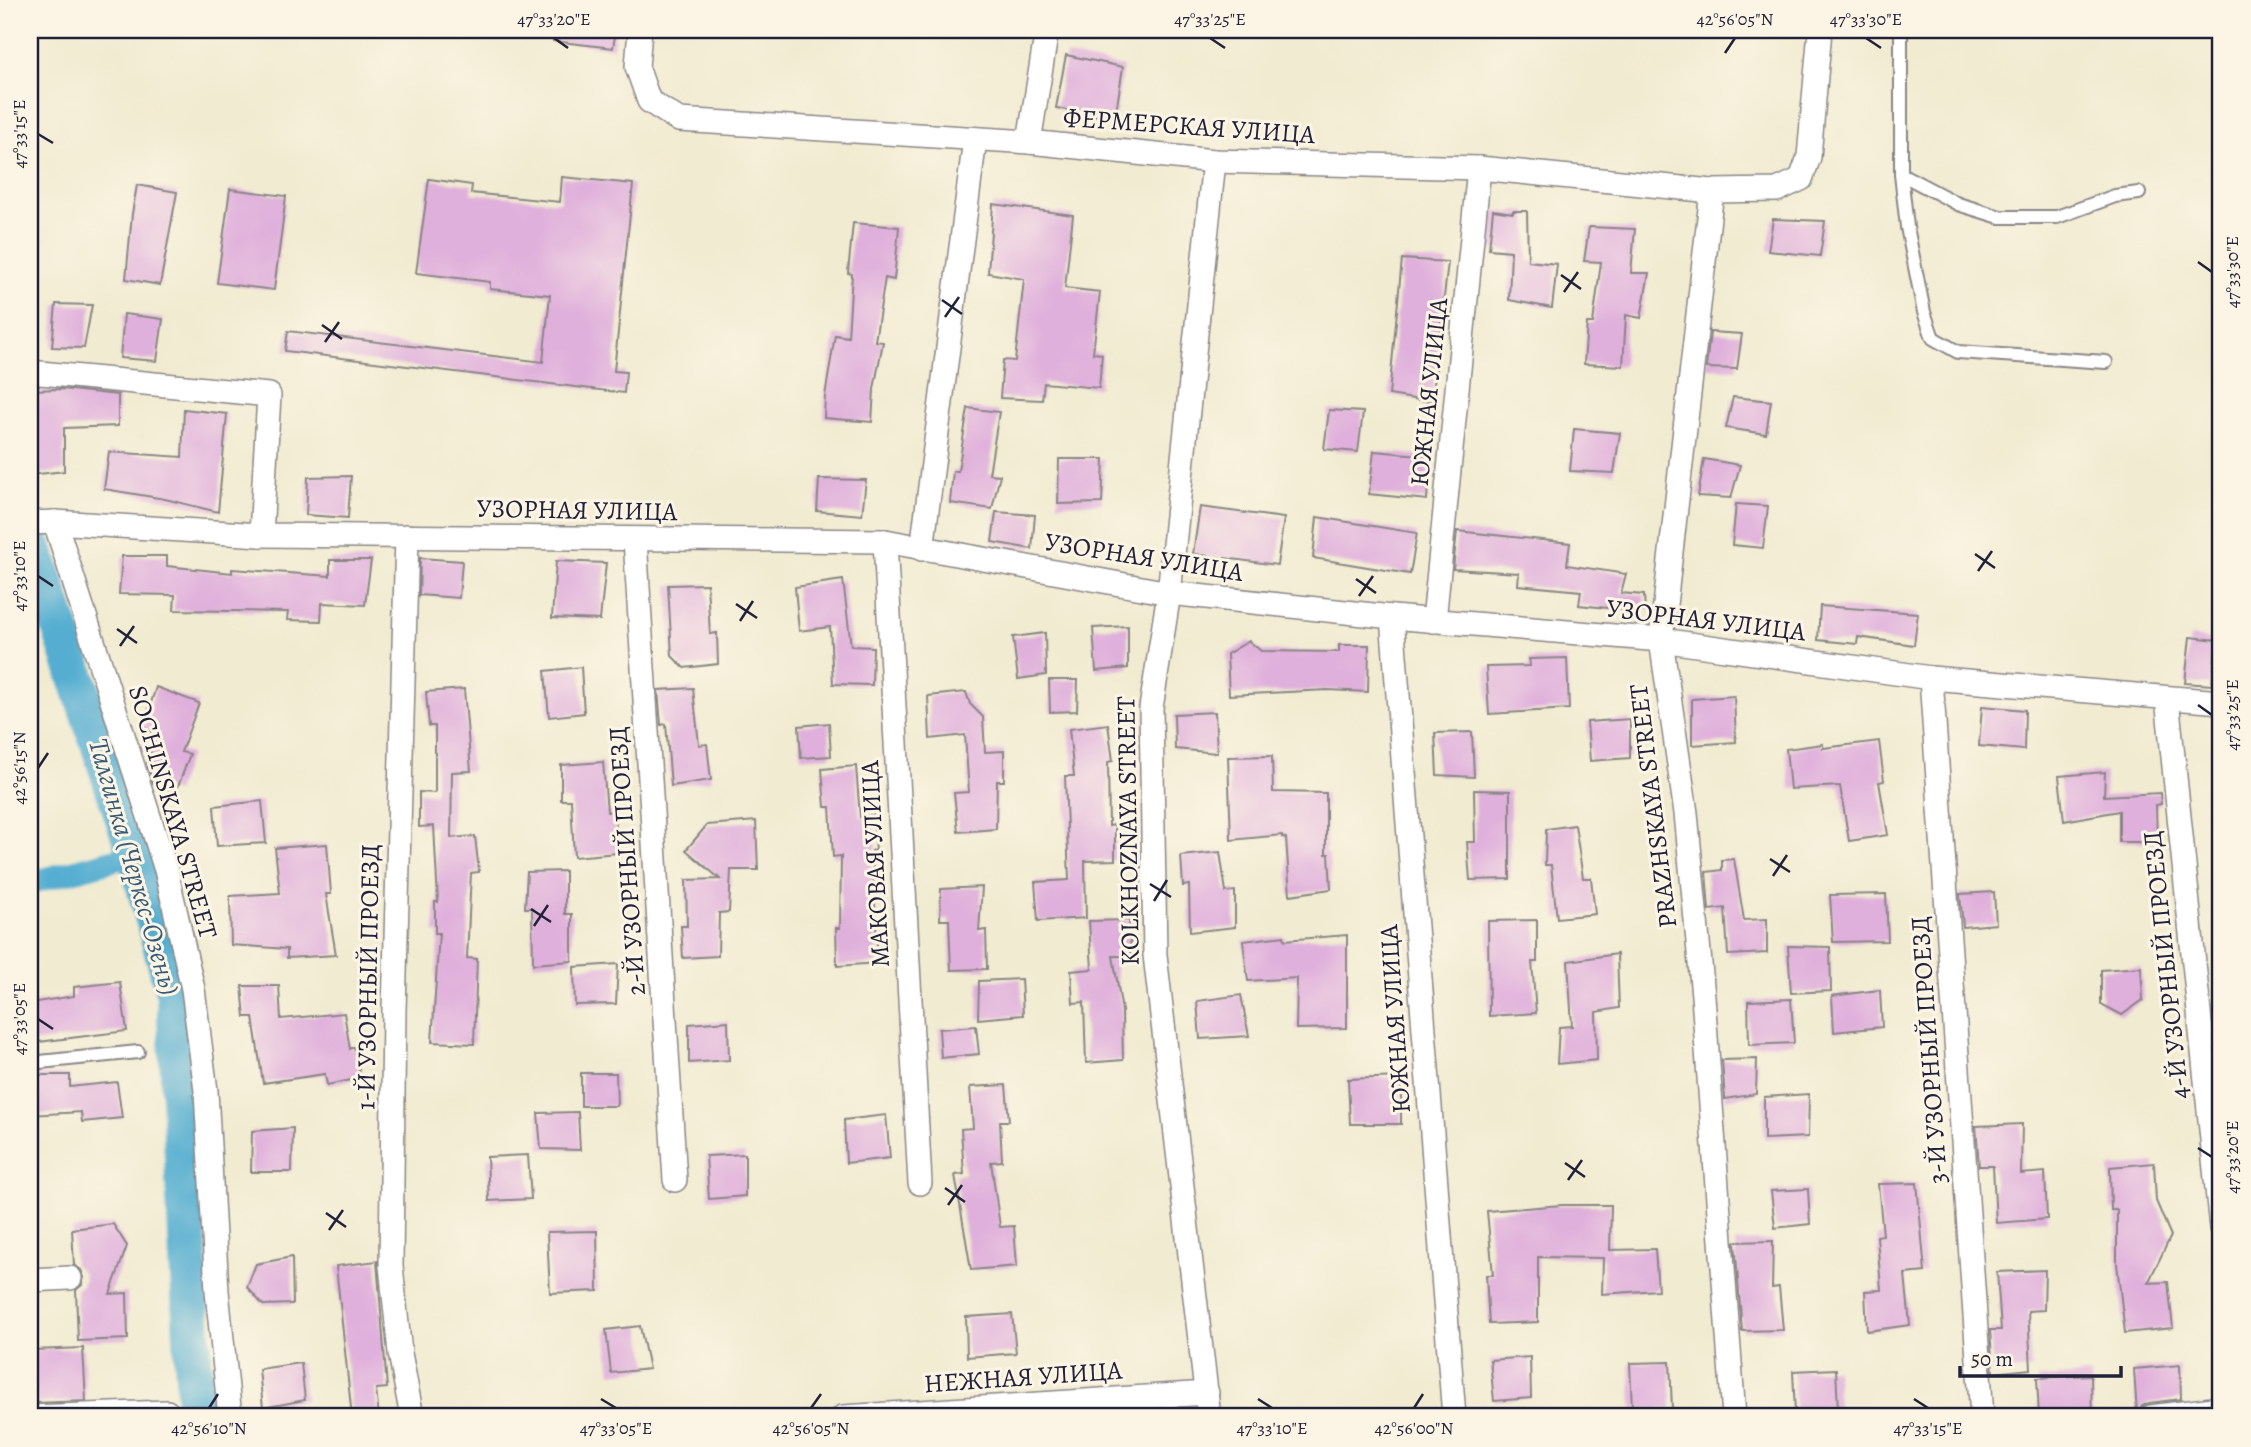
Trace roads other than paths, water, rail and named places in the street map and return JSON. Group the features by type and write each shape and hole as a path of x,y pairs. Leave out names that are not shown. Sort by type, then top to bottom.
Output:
{"street":[{"name":"ФЕРМЕРСКАЯ УЛИЦА","path":"640,30 637,67 649,101 679,120 1029,142 1214,161 1479,168 1712,191 1777,190 1801,179 1809,157 1821,30"},
{"path":"1029,142 1047,30"},
{"path":"922,549 975,139"},
{"name":"KOLKHOZNAYA STREET","path":"1209,1417 1155,955 1151,708 1169,593 1214,161"},
{"name":"ЮЖНАЯ УЛИЦА","path":"1434,621 1479,168"},
{"name":"PRAZHSKAYA STREET","path":"1712,191 1661,640 1686,813 1703,996 1734,1417"},
{"path":"30,372 270,395 261,535"},
{"name":"УЗОРНАЯ УЛИЦА","path":"30,523 55,522 261,535 885,541 1169,593 1392,617 1661,640 1931,678 2221,702"},
{"name":"SOCHINSKAYA STREET","path":"55,522 166,870 193,989 206,1091 217,1291 230,1417"},
{"name":"1-Й УЗОРНЫЙ ПРОЕЗД","path":"407,536 394,1011 391,1266 400,1353 412,1417"},
{"name":"2-Й УЗОРНЫЙ ПРОЕЗД","path":"635,539 675,1180"},
{"name":"МАКОВАЯ УЛИЦА","path":"885,541 920,1183"},
{"name":"ЮЖНАЯ УЛИЦА","path":"1392,617 1454,1417"},
{"name":"3-Й УЗОРНЫЙ ПРОЕЗД","path":"1931,678 1982,1417"},
{"name":"4-Й УЗОРНЫЙ ПРОЕЗД","path":"2167,698 2221,1228"},
{"path":"30,1280 69,1278"},
{"name":"НЕЖНАЯ УЛИЦА","path":"843,1417 1207,1393"},
{"path":"2151,1417 2221,1408"},
{"path":"30,1416 167,1412"}],"lane":[{"path":"1901,30 1901,174 1907,228 1921,300 1933,338 1958,352 2106,362"},
{"path":"1901,174 1958,205 2000,217 2057,217 2115,196 2139,193"},
{"path":"30,1063 138,1052"}],"waterway":[{"name":"Талгинка (Черкес-Озень)","path":"30,537 136,854 175,995 196,1417"},
{"path":"30,883 136,854"}]}
